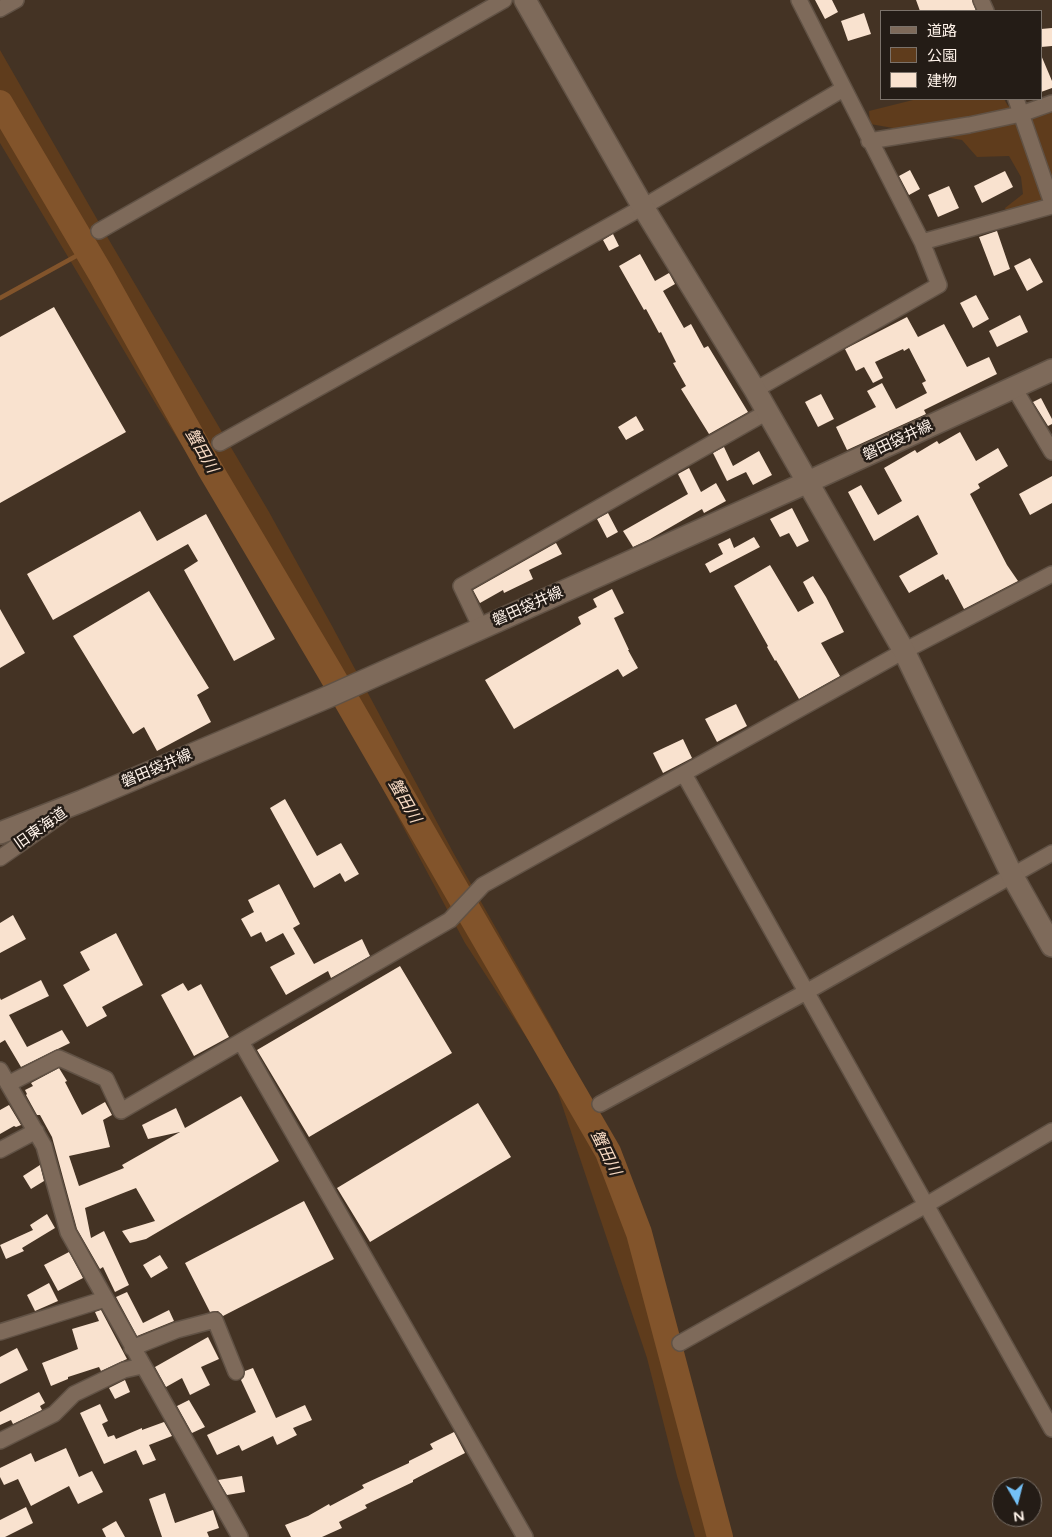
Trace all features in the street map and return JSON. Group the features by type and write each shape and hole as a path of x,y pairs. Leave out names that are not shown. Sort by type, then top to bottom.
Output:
{"main road":[{"path":"525,0 643,206 755,390 904,652 1012,875 1052,946"},
{"name":"磐田袋井線","path":"0,833 82,801 330,696 808,482 1052,370"}],"street":[{"path":"0,9 16,0"},
{"path":"98,231 504,0"},
{"path":"755,390 939,285 922,242 799,0"},
{"path":"220,443 643,206 843,89"},
{"path":"922,242 1052,205 1016,100"},
{"path":"870,141 1021,114 1052,103"},
{"path":"1014,388 1052,452"},
{"path":"481,628 461,586 767,412"},
{"path":"8,1084 59,1058 106,1079 121,1111 450,920 483,885 904,652 1052,574"},
{"path":"684,774 926,1205 1050,1421"},
{"name":"旧東海道","path":"0,858 82,801"},
{"path":"600,1104 806,992 1052,853"},
{"path":"240,1042 525,1537"},
{"path":"0,1070 44,1146 68,1232 240,1537"},
{"path":"0,1150 36,1131"},
{"path":"680,1342 926,1205 1052,1131"},
{"path":"0,1332 105,1299"},
{"path":"132,1348 177,1330 215,1320 236,1372"},
{"path":"0,1441 54,1414 74,1394 124,1370 142,1366"}],"green space":[{"path":"0,50 269,512 454,854 554,1031 628,1173 707,1444 730,1537 695,1537 677,1476 647,1358 553,1078 465,943 298,630 157,406 0,143"},
{"path":"913,100 1005,100 1008,106 1052,107 1052,194 1029,213 1009,218 1005,208 1023,194 1021,177 1009,156 977,157 962,140 870,124 869,111"}],"building":[{"path":"815,0 832,0 838,12 825,19"},
{"path":"916,0 972,0 976,10 920,10"},
{"path":"864,13 871,34 848,41 841,21"},
{"path":"1052,28 1052,46 1042,47 1042,29"},
{"path":"1042,57 1052,81 1052,88 1042,92"},
{"path":"910,170 920,189 909,195 899,176"},
{"path":"1005,171 1013,187 982,203 974,186"},
{"path":"949,186 959,208 938,217 928,195"},
{"path":"997,231 1010,269 994,276 979,237"},
{"path":"613,234 619,246 609,251 603,240"},
{"path":"640,254 655,281 669,273 675,284 663,291 684,328 691,324 704,348 708,346 748,412 709,434 681,389 686,386 673,363 676,362 661,332 659,333 646,309 644,310 619,266"},
{"path":"1030,258 1043,282 1027,291 1014,266"},
{"path":"976,295 989,319 973,328 960,303"},
{"path":"54,307 126,432 0,503 0,337"},
{"path":"1020,315 1028,332 997,347 989,331"},
{"path":"907,317 918,337 944,324 967,367 989,357 997,374 924,410 926,414 847,450 836,427 876,407 867,391 882,383 896,409 927,393 922,383 926,381 909,348 875,362 883,378 873,383 864,367 856,371 845,349"},
{"path":"821,394 834,419 818,427 805,402"},
{"path":"1041,398 1052,419 1052,424 1048,426 1033,402"},
{"path":"636,416 644,430 626,440 618,427"},
{"path":"960,432 976,461 998,448 1008,466 978,484 980,488 970,494 1007,565 1018,581 964,609 948,579 946,580 943,574 909,593 899,576 938,554 918,515 874,541 848,492 861,485 878,515 902,501 884,468 915,450 917,453 937,441 939,444"},
{"path":"724,447 733,466 759,451 772,475 753,485 746,472 727,481 713,453"},
{"path":"689,468 701,492 716,483 726,501 704,513 702,509 633,547 623,531 688,494 678,474"},
{"path":"1052,476 1052,503 1030,515 1019,494"},
{"path":"792,508 809,541 797,547 789,533 780,537 770,519"},
{"path":"140,511 157,541 206,514 275,639 234,661 184,570 198,561 188,544 53,620 27,574"},
{"path":"608,513 618,532 607,538 597,519"},
{"path":"754,537 760,547 710,573 705,564 723,554 718,544 730,538 734,548"},
{"path":"556,543 562,554 529,570 533,579 504,593 503,590 480,603 473,590"},
{"path":"770,565 798,612 814,603 803,582 813,576 844,632 821,643 840,676 799,699 775,661 734,586"},
{"path":"612,589 624,613 614,618 638,668 623,677 618,669 514,729 485,680 581,624 578,617 597,607 593,599"},
{"path":"149,591 209,688 197,695 211,722 157,751 144,727 133,734 73,636"},
{"path":"0,609 25,653 0,668"},
{"path":"736,704 747,726 717,742 705,719"},
{"path":"683,739 692,758 663,773 653,753"},
{"path":"285,799 317,856 341,843 359,874 345,882 340,873 314,888 270,808"},
{"path":"279,884 300,924 293,928 314,964 362,939 370,956 331,978 328,971 286,995 270,967 295,954 283,933 266,942 261,932 251,937 241,919 254,912 248,900"},
{"path":"13,915 26,939 0,953 0,923"},
{"path":"116,933 143,985 102,1007 107,1016 87,1027 63,985 90,970 80,952"},
{"path":"400,966 452,1053 309,1137 257,1050"},
{"path":"41,980 49,996 9,1015 27,1047 62,1030 70,1043 21,1067 5,1040 0,1043 0,998 1,1000"},
{"path":"183,983 188,991 201,984 229,1037 194,1056 161,995"},
{"path":"59,1068 82,1115 105,1102 112,1115 103,1120 110,1147 69,1156 79,1186 124,1168 122,1165 180,1132 148,1139 142,1125 176,1108 185,1128 241,1096 279,1161 146,1239 130,1243 122,1231 155,1221 136,1188 85,1208 91,1238 104,1231 129,1285 115,1292 103,1267 100,1269 77,1229 52,1137 26,1095 25,1090 33,1086 31,1083"},
{"path":"478,1103 511,1157 370,1242 337,1188"},
{"path":"9,1105 21,1125 14,1126 0,1134 0,1110"},
{"path":"40,1165 44,1181 31,1189 23,1176"},
{"path":"304,1201 334,1259 223,1316 218,1311 210,1312 185,1263"},
{"path":"47,1214 55,1228 22,1248 24,1251 6,1259 0,1245 33,1230 30,1225"},
{"path":"69,1252 83,1278 58,1291 44,1265"},
{"path":"160,1255 168,1268 151,1278 143,1265"},
{"path":"49,1283 58,1301 35,1311 27,1295"},
{"path":"127,1292 143,1323 169,1310 174,1321 137,1336 116,1297"},
{"path":"101,1310 127,1359 101,1371 99,1367 68,1377 68,1379 51,1386 42,1363 78,1349 72,1329 99,1321 95,1312"},
{"path":"208,1337 219,1359 201,1367 210,1385 190,1395 182,1378 166,1387 155,1367"},
{"path":"17,1348 28,1370 0,1384 0,1357"},
{"path":"253,1368 276,1418 305,1405 312,1420 293,1428 297,1435 277,1445 273,1436 242,1451 239,1445 217,1455 207,1435 256,1412 241,1380 244,1377 245,1371"},
{"path":"125,1380 130,1392 115,1399 109,1388"},
{"path":"39,1392 45,1403 40,1406 42,1410 13,1424 11,1420 0,1425 0,1412"},
{"path":"189,1400 205,1427 192,1433 177,1406"},
{"path":"100,1404 108,1421 102,1424 108,1437 114,1435 116,1439 142,1428 142,1430 164,1422 172,1436 149,1445 156,1460 143,1465 136,1450 104,1464 80,1413"},
{"path":"454,1432 465,1453 413,1480 413,1482 365,1505 367,1508 339,1522 342,1528 322,1537 291,1537 285,1525 308,1516 329,1504 330,1506 364,1488 362,1485 409,1463 409,1461 433,1449 430,1444"},
{"path":"66,1448 79,1477 92,1471 103,1492 78,1504 69,1486 31,1506 18,1479 4,1485 0,1477 0,1468 31,1453 35,1462"},
{"path":"242,1476 245,1492 227,1495 218,1480"},
{"path":"165,1493 175,1523 213,1510 219,1528 207,1532 209,1537 162,1537 149,1499"},
{"path":"26,1507 33,1523 5,1537 0,1537 0,1520"},
{"path":"116,1521 125,1537 106,1537 102,1529"}],"waterway":[{"name":"蟹田川","path":"0,103 101,274 210,469 608,1152 639,1233 720,1537"},
{"path":"0,298 87,250"}]}
